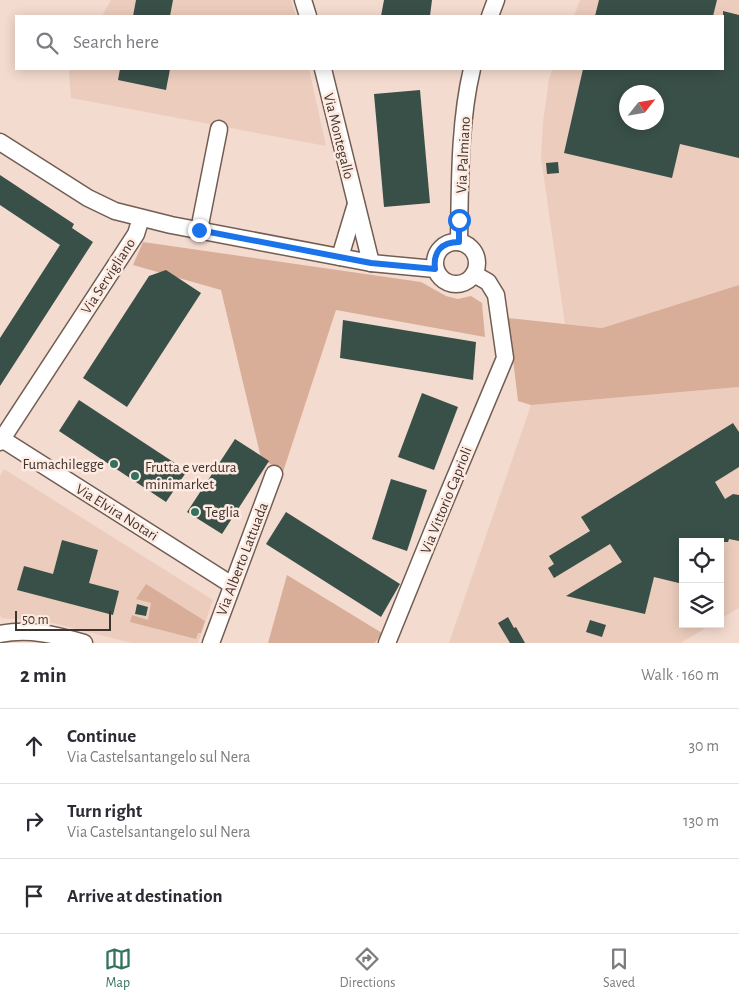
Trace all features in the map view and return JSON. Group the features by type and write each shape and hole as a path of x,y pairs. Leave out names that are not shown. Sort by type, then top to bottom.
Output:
{"street":[{"path":"303,0 308,15"},
{"path":"490,15 496,0"},
{"name":"Via Montegallo","path":"322,70 371,263"},
{"name":"Via Palmiano","path":"459,242 463,129 472,70"},
{"path":"199,230 220,130"},
{"name":"Via Servigliano","path":"0,142 88,198 115,212 141,218 136,234 1,441"},
{"path":"340,257 356,203"},
{"path":"141,218 371,263 435,269"},
{"path":"459,242 471,248 477,260 477,268 470,280 457,285 443,281 438,276 434,262 436,255 445,245 459,242"},
{"name":"Via Vittorio Caprioli","path":"387,643 505,358 496,295 488,282 474,274"},
{"name":"Via Elvira Notari","path":"1,441 232,586"},
{"name":"Via Alberto Lattuada","path":"211,643 274,474"},
{"path":"0,634 31,632 56,635 81,643"}],"shaded area":[{"path":"111,0 291,0 296,15 103,15"},
{"path":"580,0 739,0 739,285 602,328 565,324 541,158 543,122 549,79 553,70 724,70 724,15 574,15"},
{"path":"70,70 309,70 326,146 71,98"},
{"path":"143,242 421,282 446,296 458,299 471,296 482,303 485,337 336,310 283,472 261,458 221,290 133,265"},
{"path":"739,285 739,387 531,405 518,401 508,318 602,328"},
{"path":"739,387 739,608 724,617 724,538 679,538 679,628 705,628 681,643 449,643 531,405"},
{"path":"4,469 213,600 198,643 132,643 48,622 2,618 0,616 0,476"},
{"path":"287,575 382,633 375,643 268,643"},
{"path":"146,584 205,621 201,633 198,633 196,639 130,622 132,615 148,620 151,603 136,599"}],"building":[{"path":"136,0 173,0 170,15 133,15"},
{"path":"384,0 432,0 430,15 381,15"},
{"path":"599,0 717,0 713,15 595,15"},
{"path":"723,11 739,15 739,158 680,144 672,178 564,153 583,70 724,70"},
{"path":"120,70 170,70 166,90 118,80"},
{"path":"420,90 430,203 384,207 374,94"},
{"path":"558,162 559,173 547,174 546,163"},
{"path":"0,175 74,224 72,228 93,242 0,386 0,338 60,245 0,205"},
{"path":"166,270 201,293 127,407 83,378 149,276"},
{"path":"343,320 476,342 473,380 340,358"},
{"path":"422,393 458,407 434,470 398,457"},
{"path":"79,400 187,471 166,502 59,431"},
{"path":"733,423 739,432 739,467 715,482 725,499 733,494 739,495 739,541 729,539 728,542 724,542 724,538 679,538 679,583 654,577 645,614 566,596 622,562 610,544 554,578 548,568 554,564 549,556 590,531 581,517"},
{"path":"235,439 269,461 222,534 187,512"},
{"path":"391,479 427,490 407,551 372,539"},
{"path":"286,512 400,584 381,617 266,544"},
{"path":"62,540 98,550 89,583 119,591 113,615 17,590 24,566 53,574"},
{"path":"137,604 148,607 146,616 135,614"},
{"path":"508,617 525,643 510,643 498,623"},
{"path":"590,620 606,625 602,637 586,632"}],"place":[{"name":"Fumachilegge","path":"114,464"},
{"name":"Frutta e verdura minimarket","path":"135,476"},
{"name":"Teglia","path":"195,512"}],"route":[{"path":"199,230 371,263 435,269 434,262 440,249 452,242 459,242 459,220"}]}
